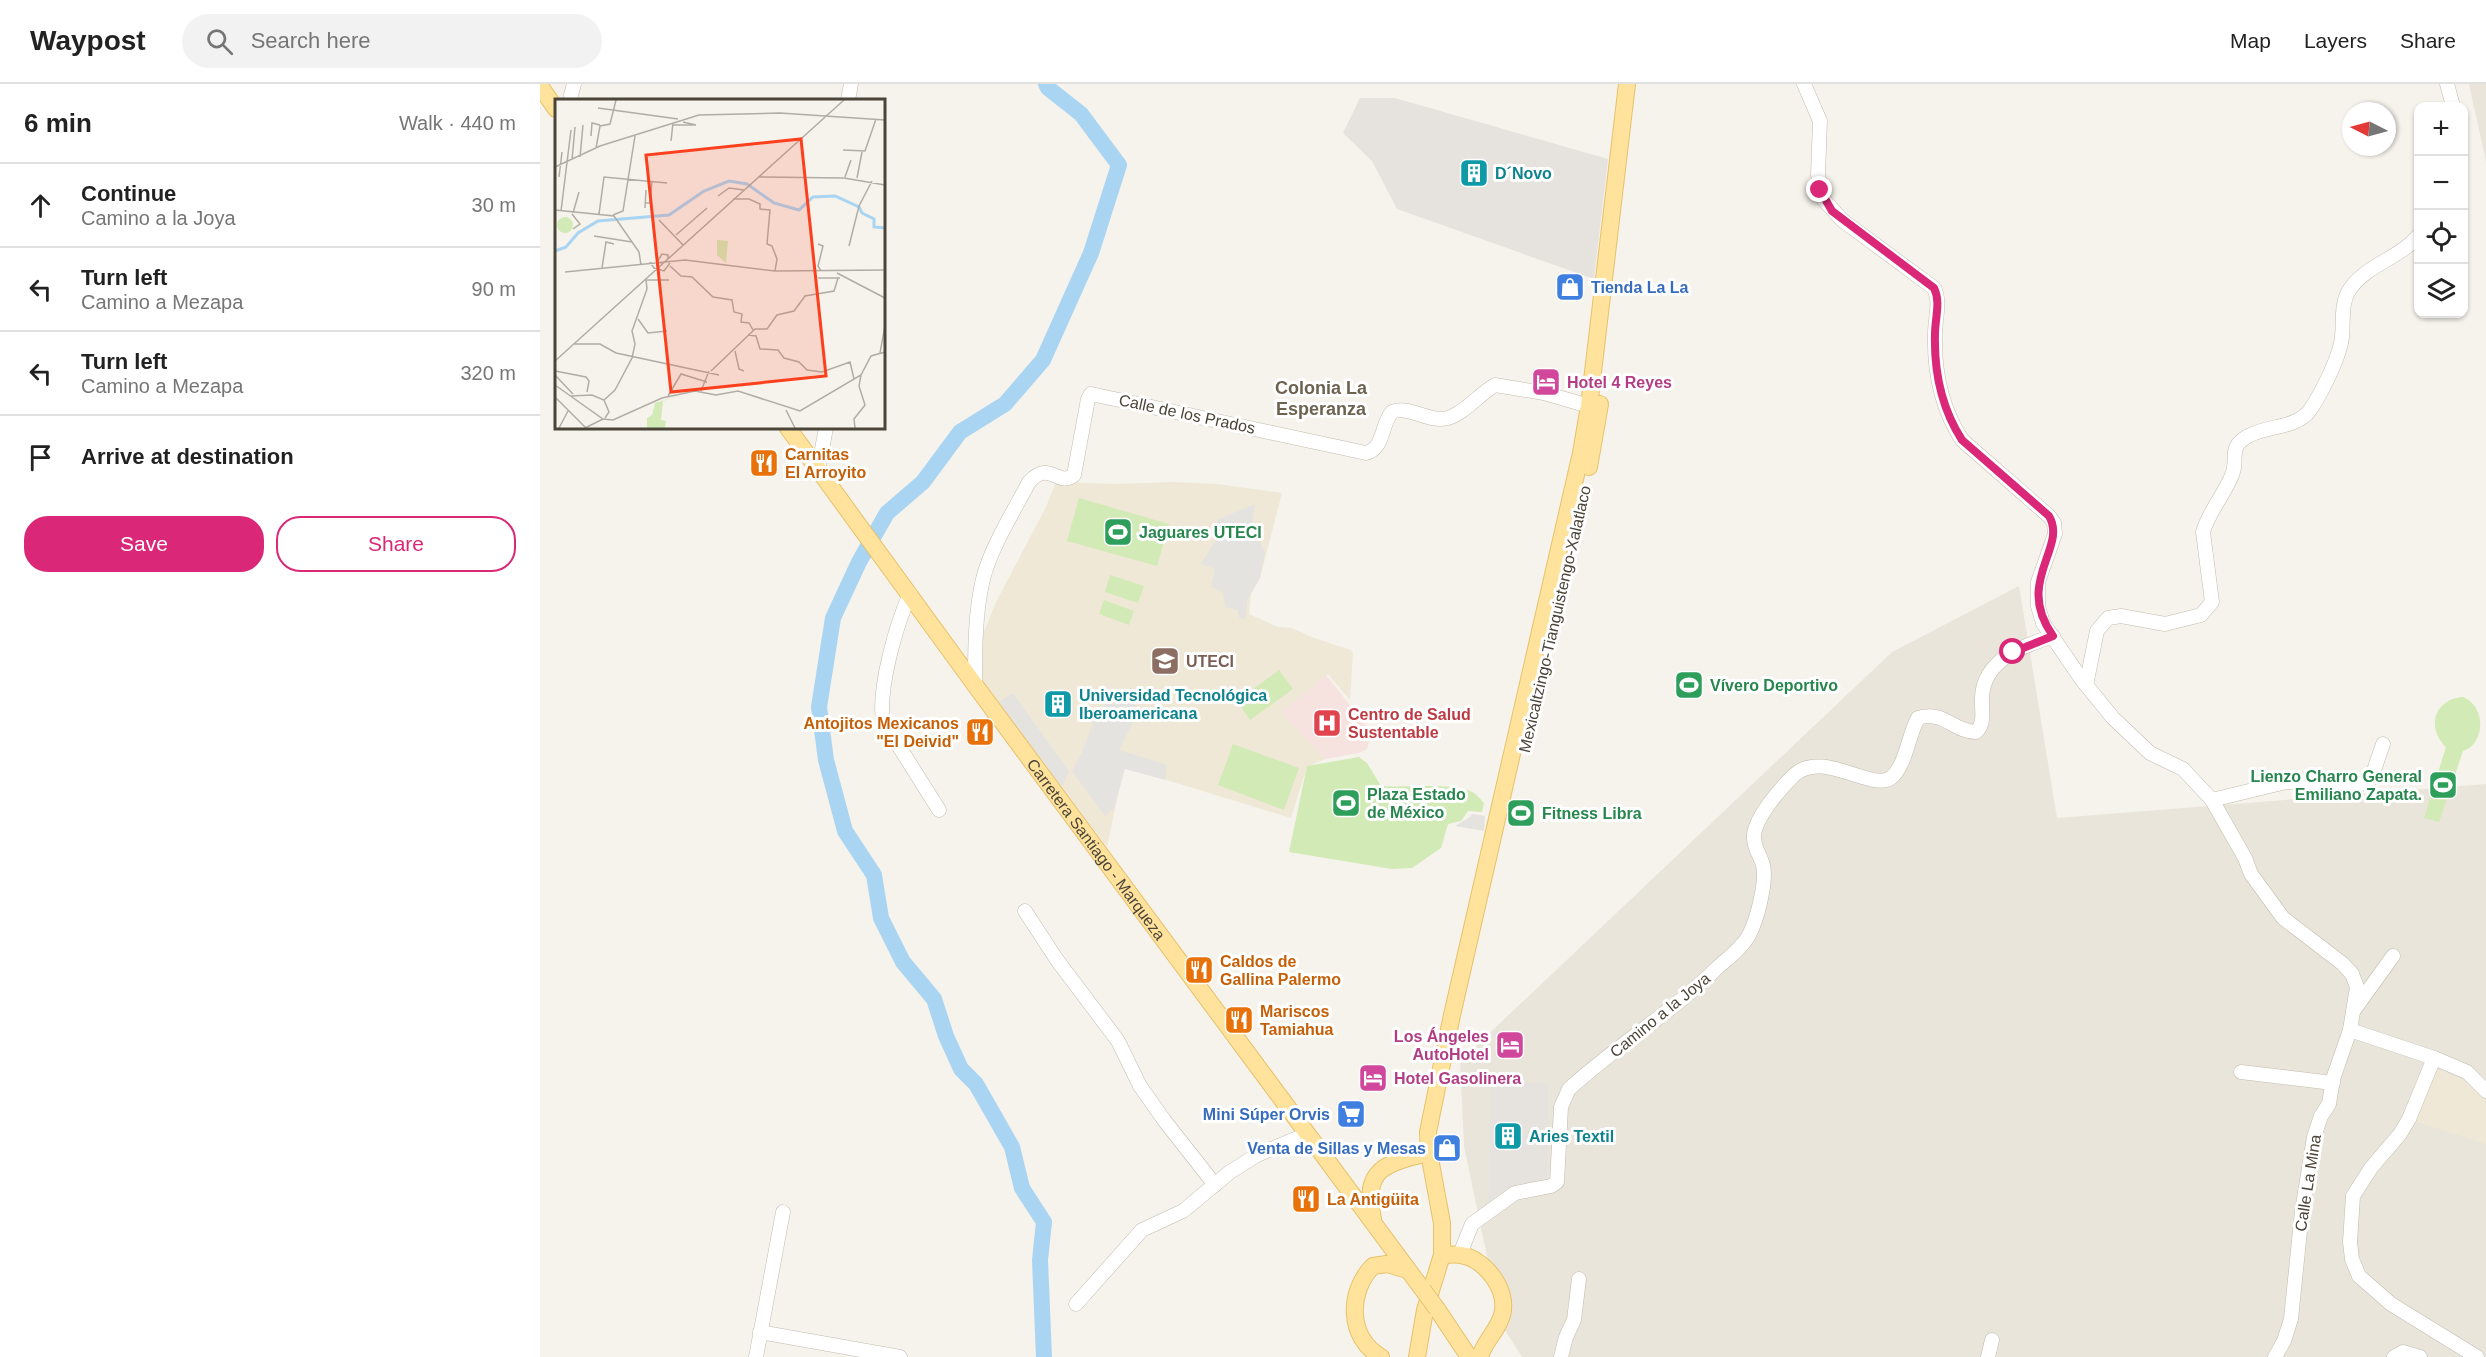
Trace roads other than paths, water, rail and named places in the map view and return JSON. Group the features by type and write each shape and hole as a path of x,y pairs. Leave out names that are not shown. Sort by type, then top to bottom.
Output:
{"main road":[{"name":"Mexicaltzingo-Tianguistengo-Xalatlaco","path":"1417,1357 1425,1310 1442,1255 1441,1215 1428,1132 1452,1015 1581,453 1589,406 1627,84"},
{"name":"Mexicaltzingo-Tianguistengo-Xalatlaco","path":"1429,1149 1436,1132 1462,1023 1597,431 1638,84"},
{"path":"540,86 555,107"},
{"name":"Carretera Santiago - Marqueza","path":"789,429 1470,1357"},
{"path":"1375,1226 1370,1190 1377,1173 1392,1162 1429,1149"},
{"path":"1442,1255 1460,1254 1477,1262 1487,1270 1498,1286 1503,1307 1502,1315 1480,1357"},
{"path":"1381,1357 1369,1350 1360,1336 1355,1314 1360,1281 1373,1266 1387,1264 1407,1270"},
{"path":"1456,1336 1487,1340"}],"street":[{"path":"572,99 574,84"},
{"path":"848,99 851,84"},
{"path":"1804,84 1820,121 1818,175 1824,201 1842,220 1934,288 1938,295 1935,335 1938,377 1942,396 1956,430 1962,440 2049,516 2054,524 2055,534 2038,582 2038,598 2043,623 2086,685 2113,718 2150,753 2183,769 2212,800 2286,782 2355,788 2371,779 2383,744"},
{"path":"2446,84 2452,102"},
{"path":"2086,685 2097,631 2108,618 2121,616 2165,624 2201,615 2212,602 2204,532 2206,522 2233,474 2236,463 2233,453 2235,448 2247,436 2303,418 2311,409 2338,352 2344,305 2350,289 2370,271 2409,248 2414,242"},
{"name":"Calle de los Prados","path":"975,685 980,601 983,579 989,561 1029,482 1039,472 1065,479 1074,475 1088,399 1091,394 1366,453 1373,452 1378,445 1392,411 1406,410 1435,418 1448,418 1495,385 1544,393 1589,406"},
{"path":"818,470 826,429"},
{"path":"910,594 899,622 885,682 881,711 883,721 939,810"},
{"name":"Camino a la Joya","path":"1460,1254 1472,1224 1515,1193 1551,1186 1557,1182 1561,1107 1569,1089 1685,999 1748,937 1758,908 1765,875 1754,835 1757,824 1790,779 1801,769 1810,766 1839,769 1879,781 1890,779 1905,753 1918,718 1939,717 1967,731 1976,732 1982,724 1983,687 1993,668 2023,646 2053,636"},
{"name":"Calle La Mina","path":"2212,800 2245,858 2251,874 2283,918 2343,964 2352,974 2356,987 2350,1030 2333,1083 2329,1104 2321,1116 2314,1137 2302,1211 2291,1319 2284,1341 2275,1357"},
{"path":"1025,911 1057,960 1118,1041 1146,1095 1215,1185"},
{"path":"2352,1011 2393,956"},
{"path":"2350,1030 2468,1072 2486,1091"},
{"path":"2434,1058 2409,1119 2400,1134 2371,1168 2353,1196 2350,1242 2352,1259 2360,1276 2391,1304 2477,1357"},
{"path":"2241,1072 2333,1083"},
{"path":"1076,1304 1142,1230 1183,1211 1230,1172 1257,1155 1307,1134"},
{"path":"756,1357 783,1212"},
{"path":"1561,1357 1566,1337 1574,1320 1580,1279"},
{"path":"760,1332 900,1357"},
{"path":"1988,1357 1992,1340"},
{"path":"2394,1357 2403,1352 2420,1357"}],"waterway":[{"path":"1044,1357 1040,1260 1044,1222 1022,1188 1012,1147 976,1084 961,1069 946,1036 934,999 903,962 881,918 874,875 845,831 826,760 819,707 833,618 859,562 887,513 923,482 960,432 1005,404 1043,360 1091,253 1119,165 1081,114 1046,84"}],"place":[{"name":"D´Novo","path":"1474,173"},
{"name":"Tienda La La","path":"1570,287"},
{"name":"Hotel 4 Reyes","path":"1546,382"},
{"name":"Carnitas El Arroyito","path":"764,463"},
{"name":"Jaguares UTECI","path":"1118,532"},
{"name":"UTECI","path":"1165,661"},
{"name":"Vívero Deportivo","path":"1689,685"},
{"name":"Universidad Tecnológica Iberoamericana","path":"1058,704"},
{"name":"Centro de Salud Sustentable","path":"1327,723"},
{"name":"Antojitos Mexicanos \"El Deivid\"","path":"980,732"},
{"name":"Lienzo Charro General Emiliano Zapata.","path":"2443,785"},
{"name":"Plaza Estado de México","path":"1346,803"},
{"name":"Fitness Libra","path":"1521,813"},
{"name":"Caldos de Gallina Palermo","path":"1199,970"},
{"name":"Mariscos Tamiahua","path":"1239,1020"},
{"name":"Los Ángeles AutoHotel","path":"1510,1045"},
{"name":"Hotel Gasolinera","path":"1373,1078"},
{"name":"Mini Súper Orvis","path":"1351,1114"},
{"name":"Aries Textil","path":"1508,1136"},
{"name":"Venta de Sillas y Mesas","path":"1447,1148"},
{"name":"La Antigüita","path":"1306,1199"}],"district":[{"name":"Colonia La Esperanza","path":"1321,398"}]}
